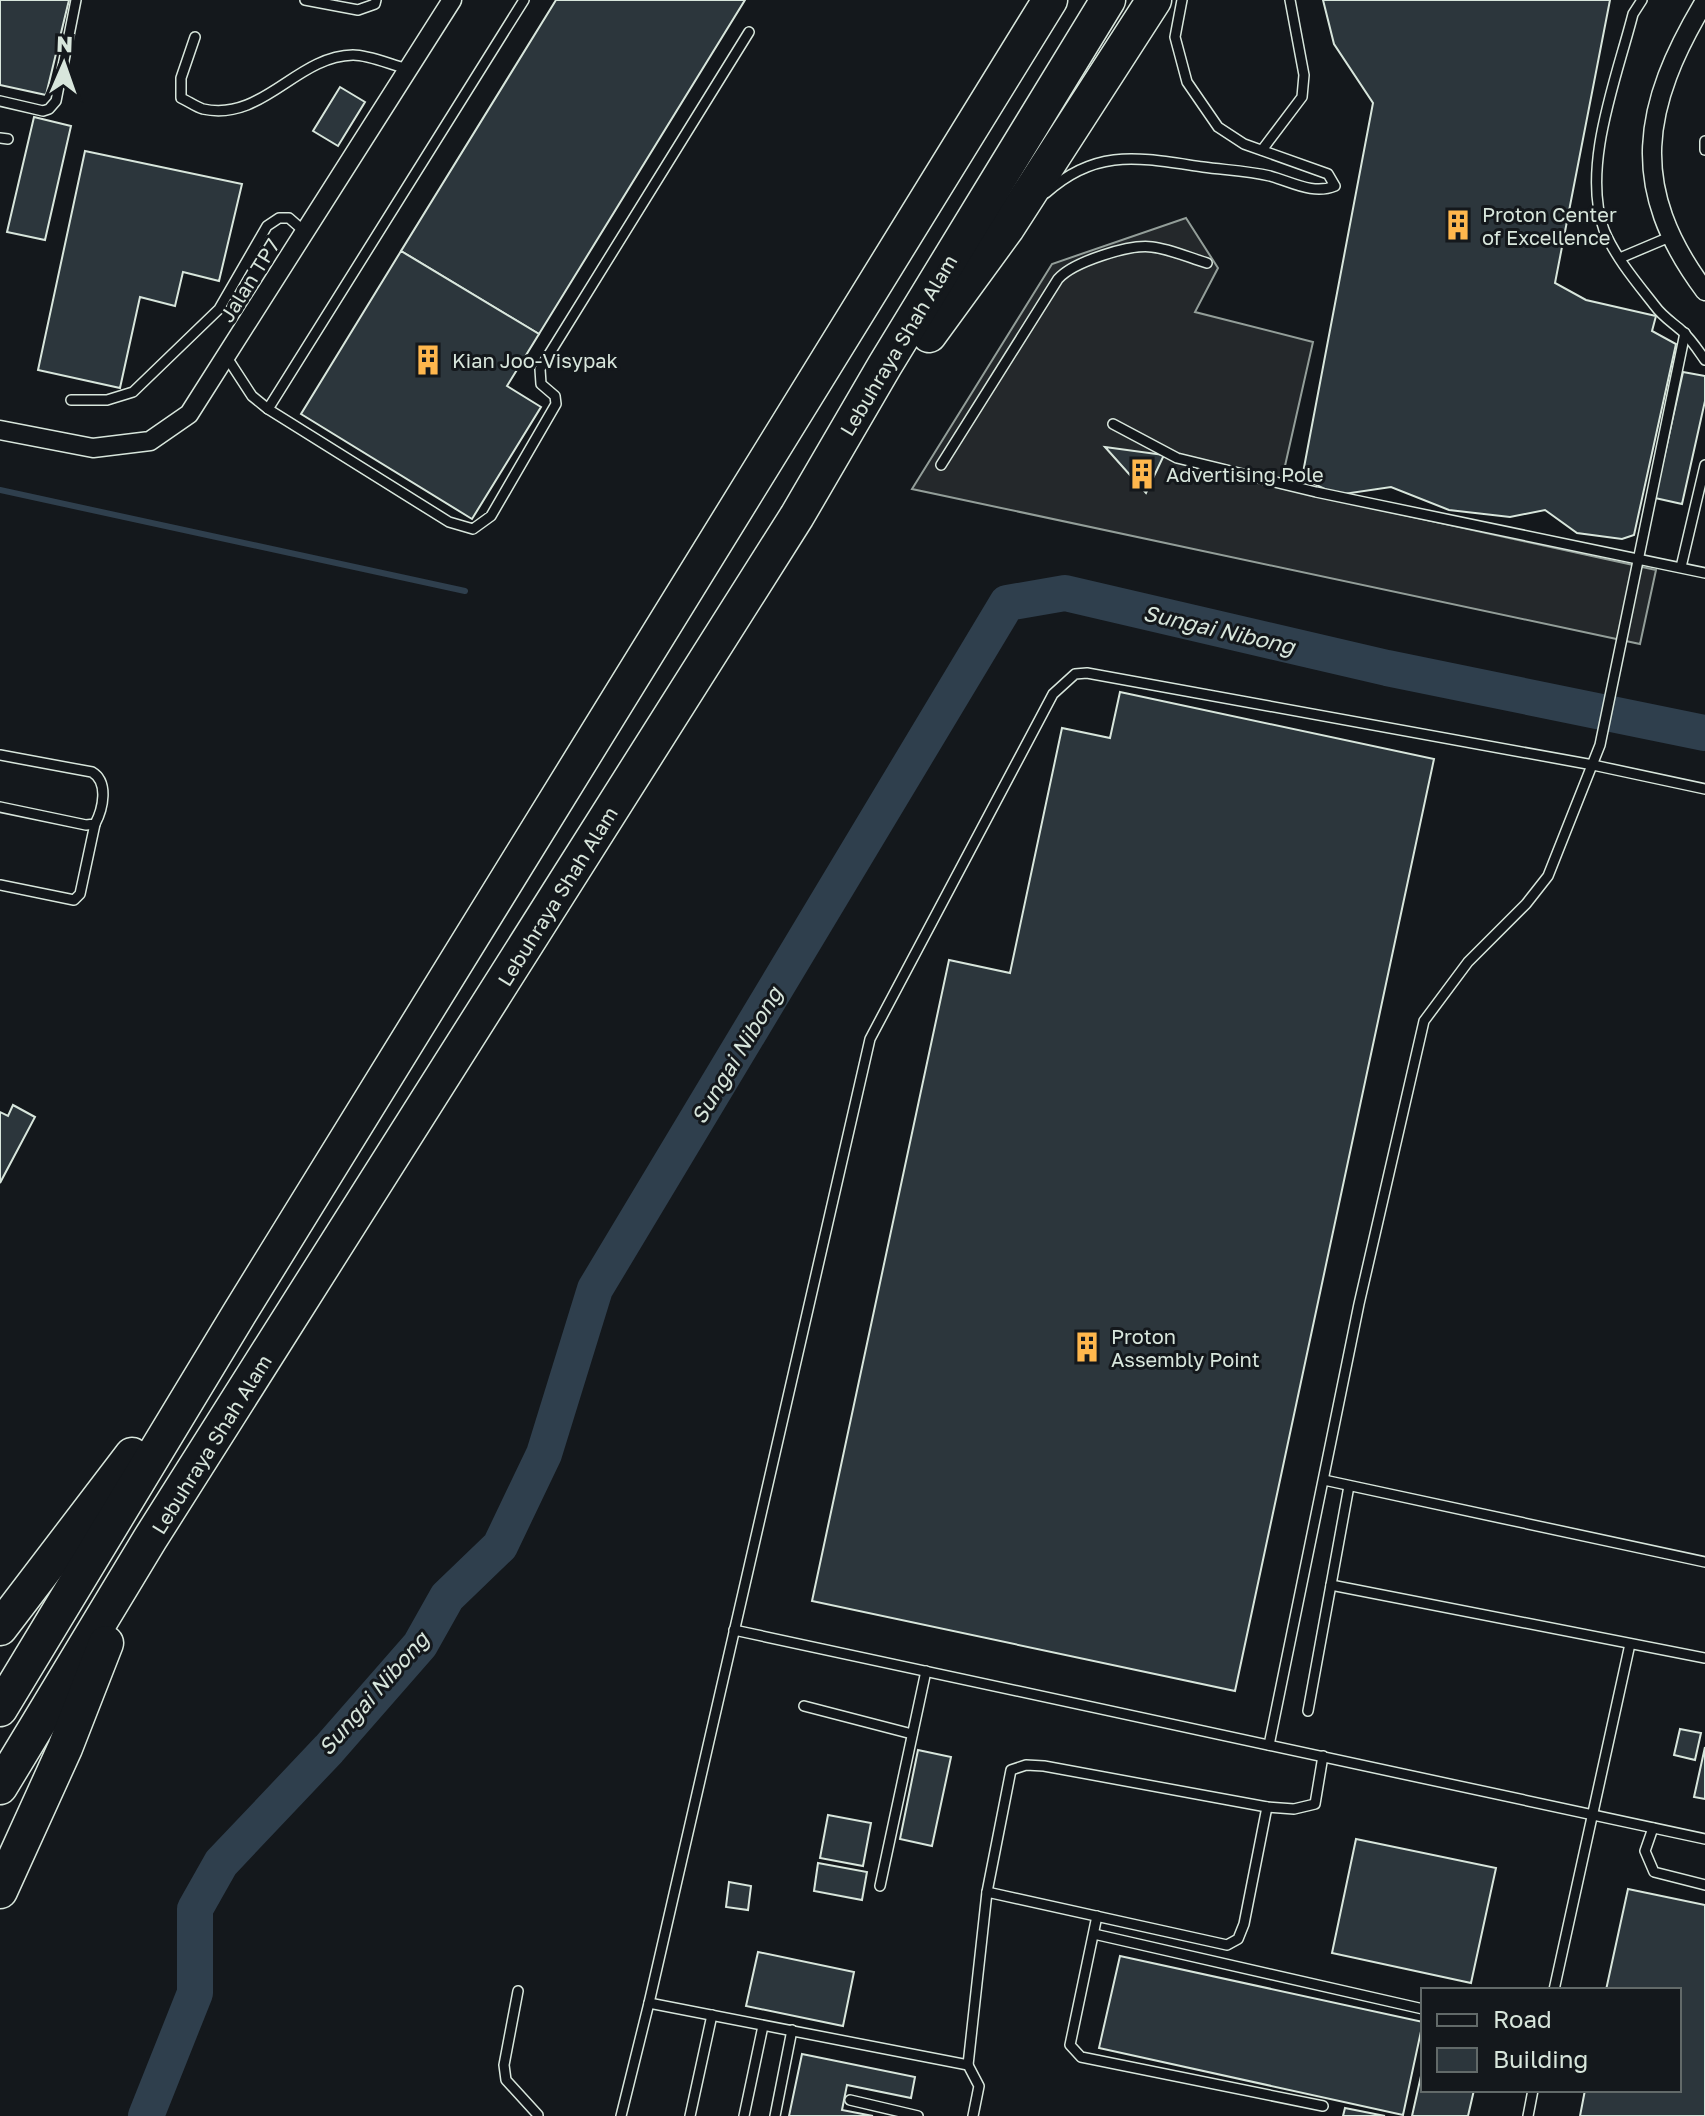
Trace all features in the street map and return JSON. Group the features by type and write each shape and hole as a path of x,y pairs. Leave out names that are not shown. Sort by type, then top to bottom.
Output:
{"highway":[{"name":"Lebuhraya Shah Alam","path":"0,1709 239,1314 1050,0"},
{"name":"Lebuhraya Shah Alam","path":"0,1787 139,1557 797,516 885,365 1108,0"},
{"path":"797,516 868,430 945,310 1007,228 1154,0"},
{"path":"0,1628 239,1314"},
{"path":"0,1891 65,1748 139,1557"}],"street":[{"name":"Jalan TP7","path":"0,430 93,448 150,441 189,414 452,0"},
{"path":"1702,282 1672,236 1657,200 1653,178 1655,113 1664,79 1705,1"}],"lane":[{"path":"0,101 43,111 56,101 76,0"},
{"path":"305,0 358,10 375,4 376,0"},
{"path":"268,409 524,0"},
{"path":"1007,228 1063,178 1096,163 1137,157 1261,175 1321,191 1335,186 1328,174 1244,144 1218,127 1187,82 1175,37 1182,0"},
{"path":"1262,150 1302,97 1304,75 1290,0"},
{"path":"1642,0 1633,14 1599,147 1596,186 1599,210 1605,231 1620,258 1658,310 1685,333 1705,360"},
{"path":"226,356 252,396 268,409 449,522 473,529 491,516 556,404 555,396 541,384 540,369 749,32"},
{"path":"195,37 181,78 181,98 202,109 233,110 258,102 315,64 354,55 408,69"},
{"path":"1705,141 1705,150"},
{"path":"71,400 107,400 133,392 219,309 267,226 279,218 289,218 305,232"},
{"path":"1620,258 1672,236"},
{"path":"941,465 1066,270 1116,252 1152,246 1207,263"},
{"path":"1269,1745 1359,1304 1424,1021 1468,962 1526,904 1548,876 1593,765 1600,745 1685,333"},
{"path":"1113,424 1177,458 1316,492 1705,573"},
{"path":"1681,567 1705,465"},
{"path":"621,2116 870,1039 1053,694 1075,674 1087,673 1593,765 1705,789"},
{"path":"0,755 92,772 103,786 80,894 74,900 0,885"},
{"path":"0,807 86,825 95,824"},
{"path":"1324,1480 1705,1562"},
{"path":"1308,1711 1349,1486"},
{"path":"1331,1585 1705,1658"},
{"path":"734,1630 1705,1839"},
{"path":"1554,1988 1630,1644"},
{"path":"880,1886 926,1671"},
{"path":"804,1706 912,1734"},
{"path":"973,2116 979,2086 968,2065 987,1892 1011,1770 1018,1766 1044,1766 1267,1807 1294,1809 1315,1804 1323,1756"},
{"path":"987,1892 1227,1945 1238,1939 1244,1924 1267,1807"},
{"path":"1653,1828 1645,1851 1654,1872 1705,1885"},
{"path":"1097,1916 1070,2045 1081,2057 1323,2106"},
{"path":"1094,1934 1421,2009"},
{"path":"518,1991 504,2065 506,2080 538,2115"},
{"path":"649,2003 968,2065"},
{"path":"690,2116 712,2015"},
{"path":"744,2116 763,2026"},
{"path":"775,2116 792,2030"},
{"path":"1528,2116 1533,2092"},
{"path":"850,2100 918,2116"}],"shaded area":[{"path":"1186,218 1218,268 1195,312 1313,342 1280,488 1656,570 1640,644 912,489 1052,264"}],"building":[{"path":"0,0 69,0 46,95 0,85"},
{"path":"556,0 745,0 539,334 401,251"},
{"name":"Proton Center of Excellence","path":"1323,0 1610,0 1555,283 1586,300 1656,316 1652,331 1676,344 1634,535 1622,539 1577,533 1545,510 1510,517 1449,510 1391,487 1337,495 1302,478 1373,103 1334,44"},
{"path":"340,87 365,102 338,146 313,131"},
{"path":"34,117 71,126 45,240 7,232"},
{"path":"85,151 242,184 219,281 183,272 175,306 140,297 120,388 38,370"},
{"name":"Kian Joo-Visypak","path":"401,251 539,334 507,386 541,407 472,519 301,414"},
{"path":"1683,372 1705,376 1705,401 1682,504 1655,498"},
{"name":"Advertising Pole","path":"1105,447 1164,455 1146,493"},
{"name":"Proton Assembly Point","path":"1120,692 1434,759 1235,1691 812,1601 949,960 1010,973 1062,728 1110,738"},
{"path":"13,1105 35,1117 0,1183 0,1112 8,1116"},
{"path":"1680,1729 1701,1733 1695,1760 1674,1755"},
{"path":"1705,1747 1705,1799 1694,1797"},
{"path":"918,1750 951,1757 932,1846 900,1839"},
{"path":"828,1815 871,1823 863,1866 820,1858"},
{"path":"1356,1839 1496,1868 1471,1983 1332,1953"},
{"path":"818,1863 867,1872 862,1900 814,1891"},
{"path":"729,1882 751,1886 748,1910 726,1907"},
{"path":"1628,1889 1705,1905 1705,2116 1580,2116 1585,2092 1681,2092 1681,1988 1606,1988"},
{"path":"758,1952 854,1972 843,2026 746,2006"},
{"path":"1120,1956 1421,2022 1403,2115 1099,2048"},
{"path":"802,2054 915,2077 911,2098 847,2085 842,2110 873,2116 789,2116"},
{"path":"1421,2076 1421,2092 1474,2092 1468,2116 1412,2116"},
{"path":"1345,2108 1385,2116 1343,2116"}],"waterway":[{"path":"0,490 465,591"},
{"name":"Sungai Nibong","path":"146,2116 195,1993 195,1909 221,1863 329,1749 420,1645 447,1597 500,1546 544,1454 595,1289 1007,603 1065,593 1387,668 1705,733"}],"place":[{"name":"Proton Center of Excellence","path":"1458,225"},
{"name":"Kian Joo-Visypak","path":"428,360"},
{"name":"Advertising Pole","path":"1142,474"},
{"name":"Proton Assembly Point","path":"1087,1347"}]}
